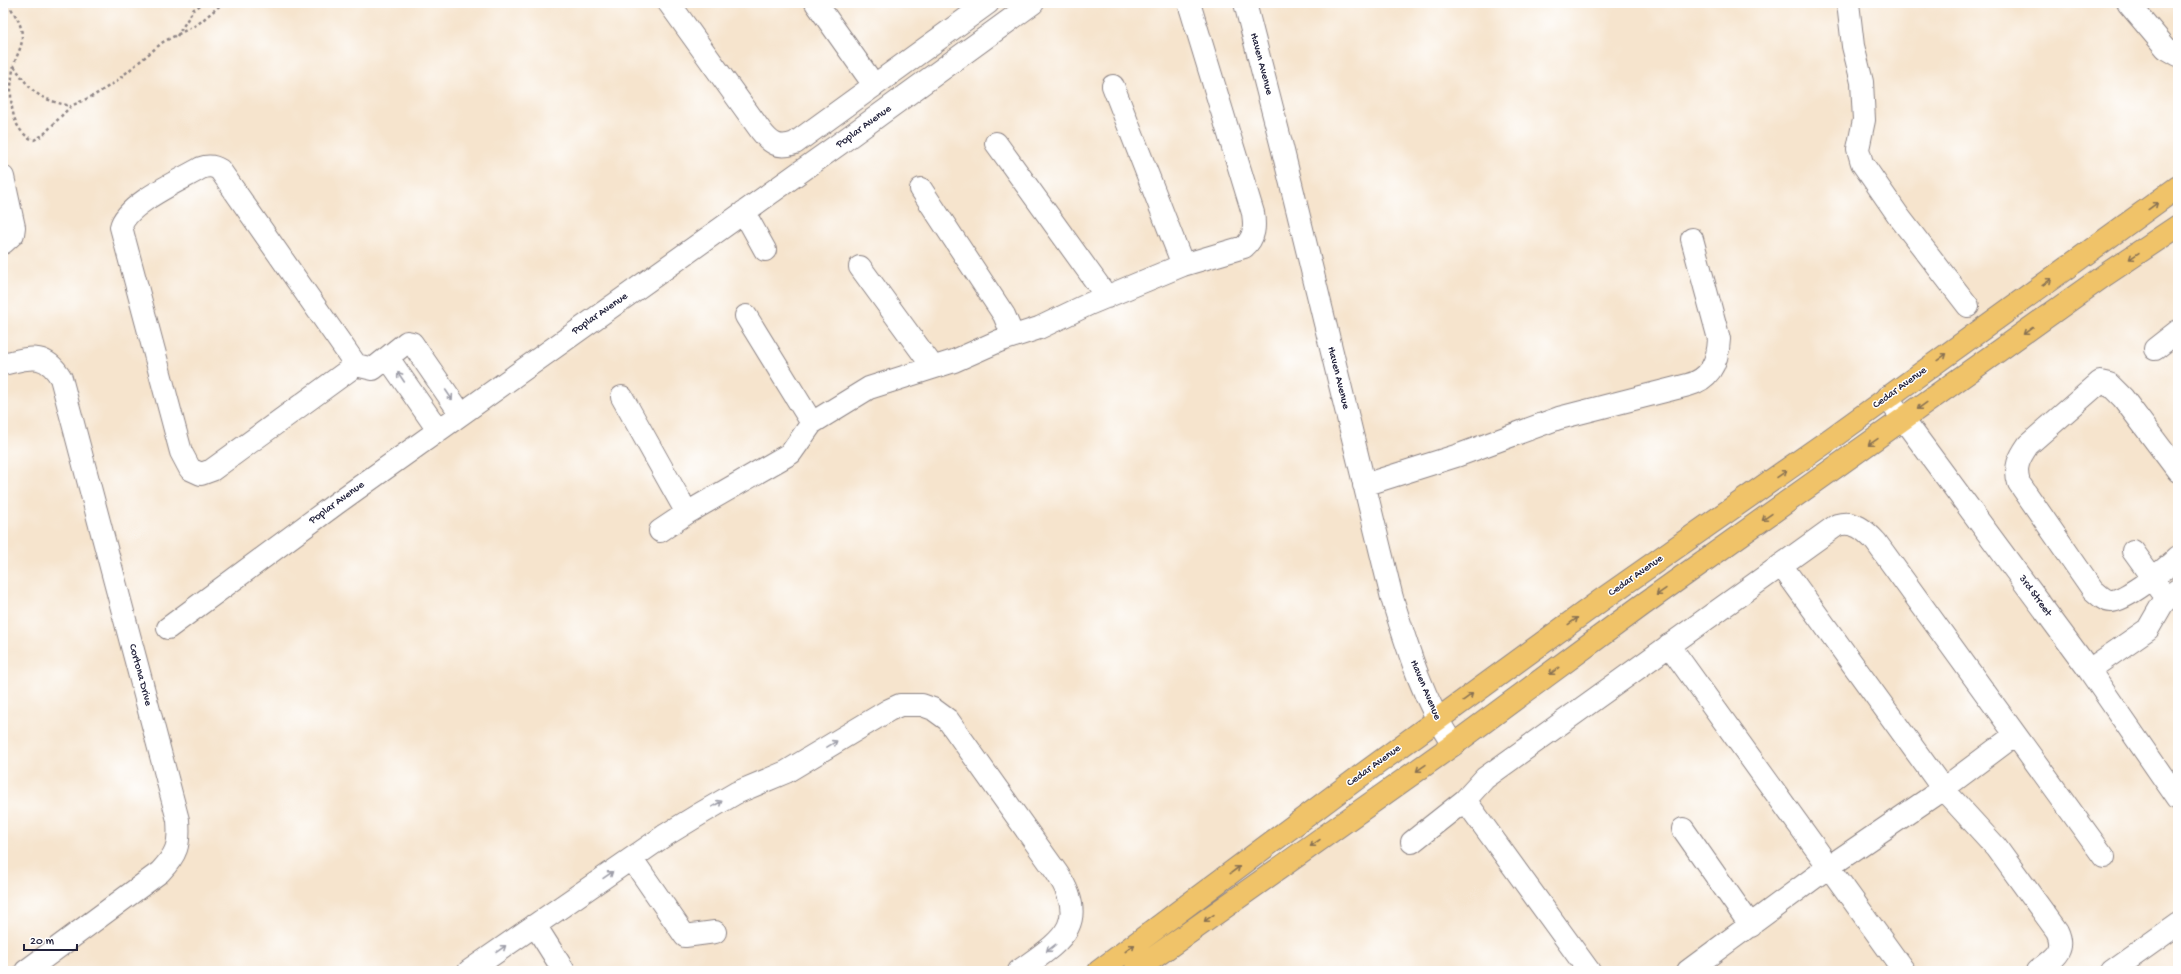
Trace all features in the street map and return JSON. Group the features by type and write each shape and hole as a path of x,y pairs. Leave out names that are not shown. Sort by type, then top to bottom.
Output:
{"main road":[{"name":"Cedar Avenue","path":"1099,971 1437,720 2178,187"},
{"path":"1135,971 1453,745 1641,606 2178,226"},
{"path":"1156,928 1169,947"}],"street":[{"path":"669,3 761,131 772,143 782,146 795,143 874,85 962,11 988,3"},
{"path":"816,3 874,85"},
{"name":"Poplar Avenue","path":"168,628 438,430 744,212 1033,3"},
{"path":"660,531 687,513 791,454 812,423 869,388 954,361 1013,336 1039,328 1183,265 1244,247 1250,242 1254,224 1251,205 1189,3"},
{"name":"Haven Avenue","path":"1245,3 1364,485 1403,636 1427,701 1453,745"},
{"path":"1848,3 1853,46 1862,82 1864,120 1858,149 1862,163 1900,218 1968,306"},
{"path":"2128,3 2166,48 2178,55"},
{"path":"1113,86 1183,265"},
{"path":"996,143 1107,297"},
{"path":"356,365 212,470 201,474 190,469 181,452 121,227 124,219 135,207 201,168 210,165 220,170 356,365 373,369 407,342 412,343 461,414"},
{"path":"3,177 14,228 13,234 3,243"},
{"path":"921,189 1004,314 1013,336"},
{"path":"744,212 765,250"},
{"path":"1364,485 1460,455 1559,418 1688,385 1703,379 1714,366 1718,354 1719,339 1692,239"},
{"path":"860,267 933,367"},
{"path":"746,316 812,423"},
{"path":"2155,349 2178,331"},
{"name":"Cortona Drive","path":"3,364 27,358 36,358 50,363 61,378 178,820 179,839 176,852 160,872 26,971"},
{"path":"388,358 438,430"},
{"path":"2178,471 2123,398 2112,386 2103,382 2097,383 2028,444 2017,464 2016,474 2019,483 2098,595 2112,601 2119,600 2152,578 2178,557"},
{"path":"622,397 687,513"},
{"name":"3rd Street","path":"1887,397 1905,419 2089,670 2178,799"},
{"path":"1412,842 1465,800 1485,778 1837,525 1849,524 1864,529 1876,542 1952,644 2015,735 2104,857"},
{"path":"2089,670 2148,629 2173,594 2152,578 2134,551"},
{"path":"1781,565 1943,789 1996,847 2057,931 2061,944 2059,950 2037,971"},
{"path":"1669,645 1830,866 1904,971"},
{"path":"469,971 664,836 730,796 786,772 889,710 900,705 922,705 933,709 948,720 1057,873 1070,895 1072,901 1071,916 1065,933 1055,945 1019,971"},
{"path":"1688,971 1751,926 1830,866 1943,789 2015,735"},
{"path":"1465,800 1590,971"},
{"path":"1683,829 1751,926"},
{"path":"632,859 685,936 715,932"},
{"path":"2112,971 2178,924"},
{"path":"535,925 564,971"}],"path":[{"path":"10,3 10,7 19,19 22,37 14,66 10,91 14,116 20,129 34,140 43,135 71,106 93,96 114,83 163,42 198,24 223,3"},
{"path":"177,36 194,9 202,3"},
{"path":"14,66 35,94 45,99 71,106"}]}
